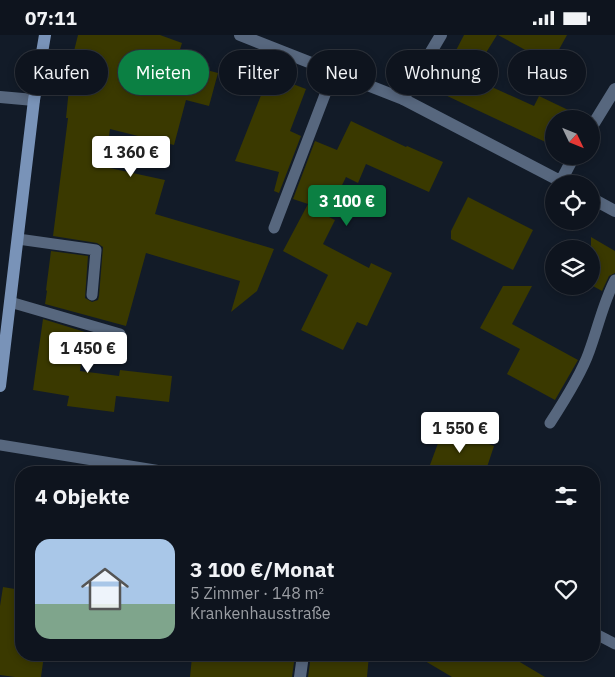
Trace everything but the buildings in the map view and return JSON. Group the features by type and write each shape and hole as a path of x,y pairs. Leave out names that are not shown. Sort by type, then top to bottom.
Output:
{"main road":[{"path":"0,386 4,317 10,302 34,100 45,35"}],"street":[{"path":"240,35 307,61"},
{"path":"403,99 441,35"},
{"path":"376,88 403,99 550,175"},
{"path":"600,113 615,89"},
{"path":"0,97 34,100"},
{"path":"600,203 615,211"},
{"path":"300,677 302,661"}],"lane":[{"path":"274,228 325,95"},
{"path":"18,239 96,250 92,295"},
{"path":"550,423 562,406 588,355 606,297 615,280"},
{"path":"10,302 120,334"},
{"path":"0,445 130,466"},
{"path":"600,636 615,644"}]}
